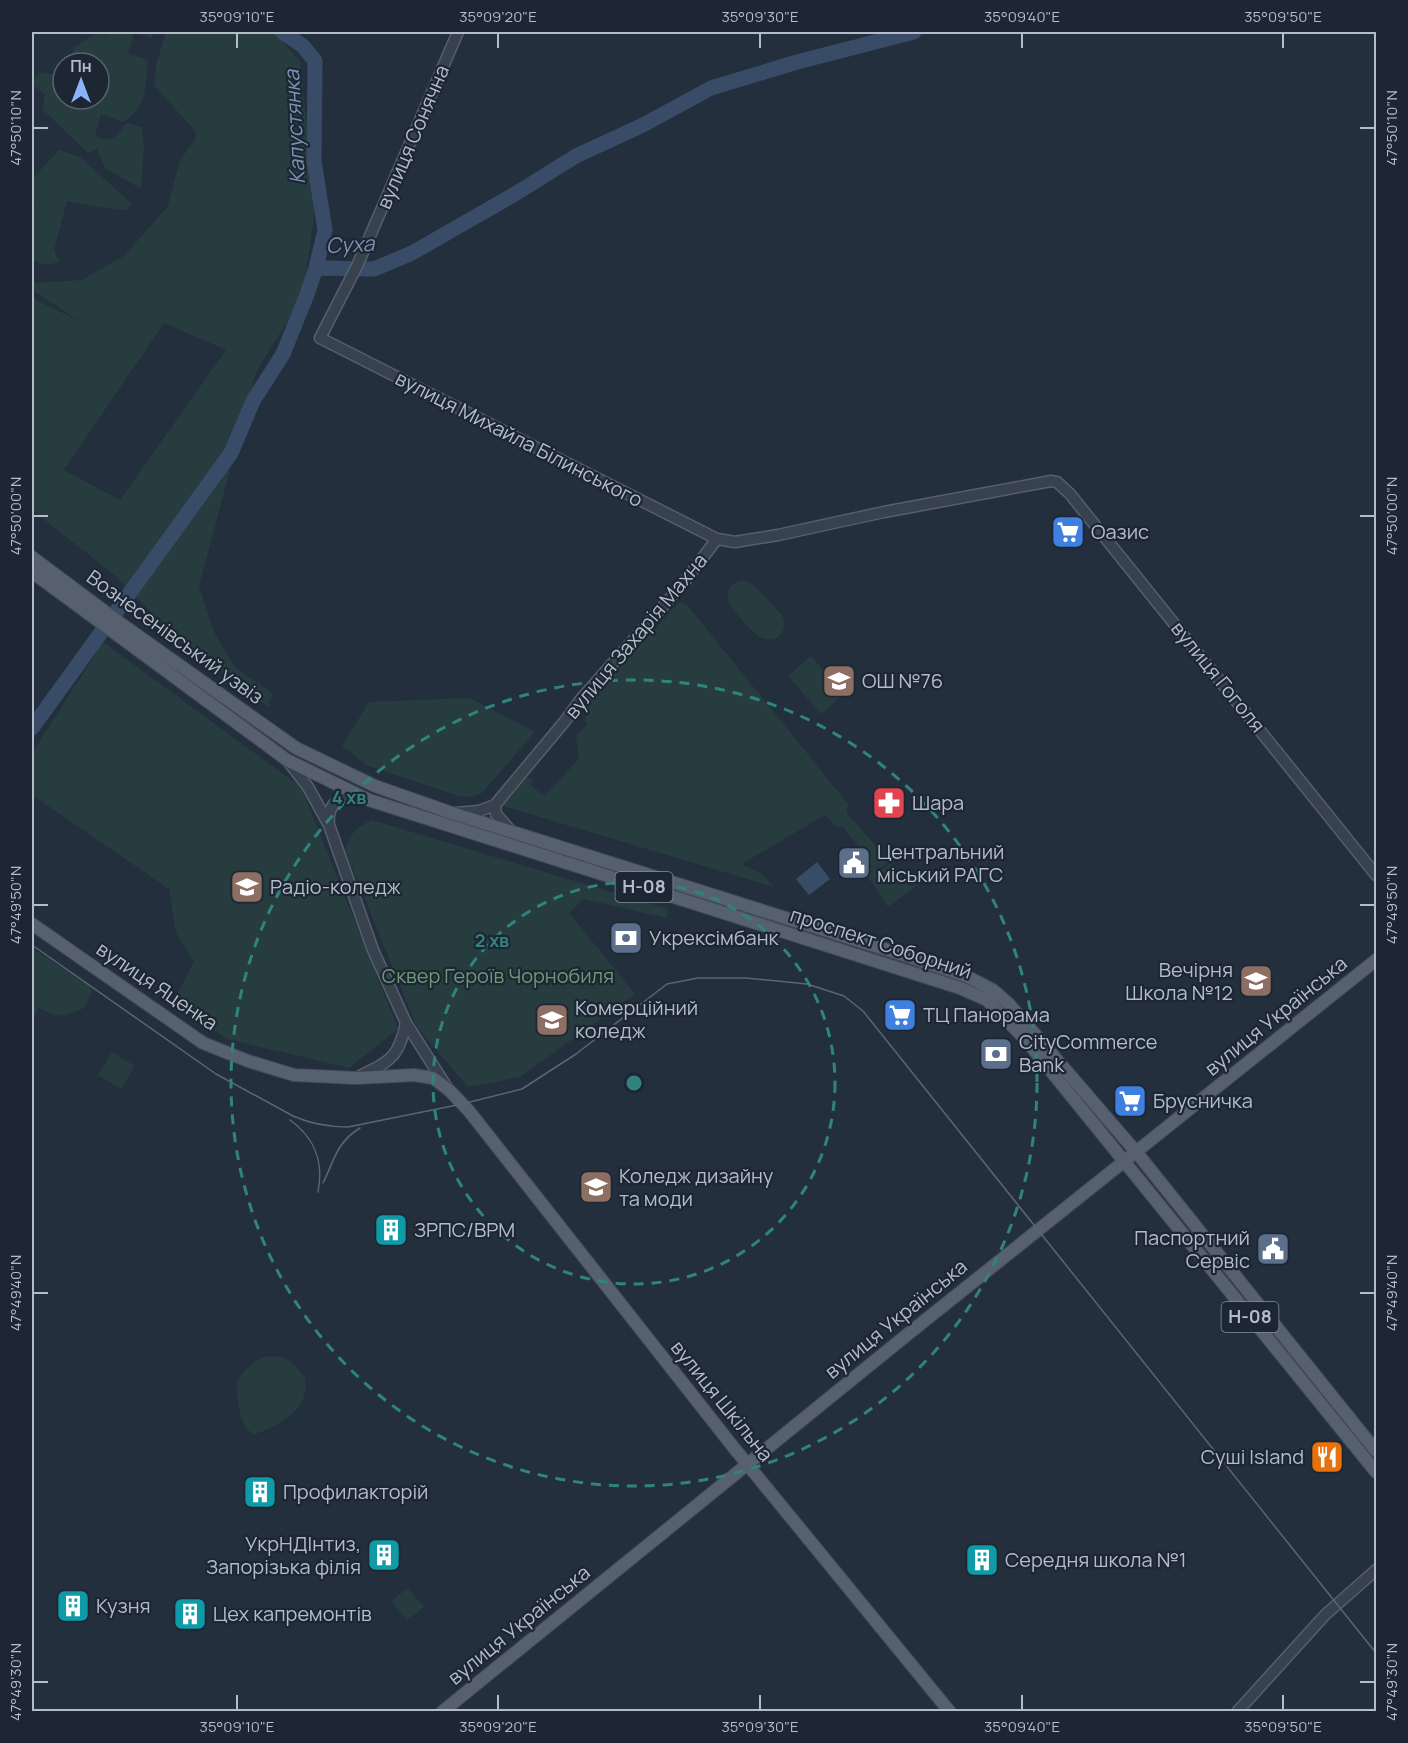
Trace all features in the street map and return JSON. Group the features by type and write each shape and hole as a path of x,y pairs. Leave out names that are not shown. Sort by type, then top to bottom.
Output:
{"main road":[{"name":"Вознесенівський узвіз","path":"32,557 92,609 287,760"},
{"name":"Вознесенівський узвіз","path":"32,573 92,609"},
{"name":"Вознесенівський узвіз","path":"123,632 296,748"},
{"name":"проспект Соборний","path":"296,748 375,786 452,813 910,957 993,990 1009,1004 1137,1153 1377,1451"},
{"name":"проспект Соборний","path":"287,760 369,800 960,987 987,1000 1065,1085 1124,1163 1377,1472"},
{"name":"вулиця Яценка","path":"32,924 202,1043 248,1061 294,1075 356,1078 414,1075 433,1078 449,1090 469,1111"},
{"name":"вулиця Українська","path":"442,1712 925,1320 1377,960"},
{"name":"вулиця Шкільна","path":"469,1111 748,1465 950,1712"},
{"path":"1261,1330 1272,1321"}],"street":[{"name":"вулиця Сонячна","path":"320,338 357,266 458,32"},
{"name":"вулиця Михайла Білинського","path":"320,338 717,539"},
{"name":"вулиця Захарія Махна","path":"495,805 581,699 681,586 717,539 735,542 778,535 884,512 1043,482 1057,482"},
{"name":"вулиця Гоголя","path":"1057,482 1070,494 1377,875"},
{"path":"287,760 308,787 329,825 373,950 406,1023 449,1090"},
{"path":"329,825 328,814 332,806 352,792"},
{"path":"452,813 479,811 495,805 495,814 510,830"},
{"path":"356,1078 390,1060 402,1042 406,1023"},
{"path":"1237,1712 1325,1615 1377,1570"}],"green space":[{"path":"97,32 105,36 108,32 154,32 152,38 134,33 128,53 148,60 141,103 137,110 123,122 101,114 95,136 110,139 117,135 127,123 142,127 144,148 141,189 105,168 97,149 88,153 42,109 45,95 32,84 39,72 51,74 51,111 111,111 111,51 73,51 75,47"},
{"path":"166,32 279,32 278,37 300,61 315,209 303,296 256,372 199,586 214,632 235,667 273,694 268,707 174,636 117,577 32,510 32,298 79,321 32,290 32,283 82,280 125,255 168,206 180,160 195,140 196,132 154,85 156,65","holes":["164,323 226,350 120,500 64,470"]},
{"path":"59,150 80,157 131,203 127,210 67,201 54,250 59,262 47,265 32,261 32,213 35,201 32,196 32,179"},
{"path":"742,580 752,583 782,615 783,631 776,638 766,639 756,634 728,602 730,588"},
{"path":"680,601 688,606 844,799 848,804 846,812 889,861 880,868 872,865 881,870 891,864 910,886 919,884 888,907 866,874 867,868 870,867 868,859 844,828 836,826 825,815 742,864 762,874 774,887 506,807 501,803 524,776 533,780 531,785 544,796 579,759 576,736 587,725 585,720 590,698"},
{"path":"103,642 301,787 398,1029 349,1068 227,1039 173,1002 194,962 176,933 169,889 32,795 32,753"},
{"path":"811,656 844,694 821,714 788,676"},
{"path":"470,698 535,732 482,793 471,797 459,796 366,765 342,746 369,702"},
{"name":"Сквер Героїв Чорнобиля","path":"372,820 668,909 667,918 584,899 569,913 635,994 520,1077 468,1087 417,1027 345,850 354,832"},
{"path":"32,948 91,987 92,992 84,1008 62,1016 39,1008 32,1021"},
{"path":"112,1052 135,1066 121,1089 98,1075"},
{"path":"270,1356 286,1359 298,1369 305,1378 305,1393 299,1407 287,1417 266,1430 253,1434 241,1418 236,1383 250,1366"},
{"path":"408,1588 424,1607 407,1620 391,1601"}],"water":[{"path":"817,862 830,879 809,895 796,879"}],"waterway":[{"name":"Капустянка","path":"282,32 303,46 315,61 314,161 325,230 316,268"},
{"name":"Суха","path":"32,728 231,453 253,401 283,354 316,268 374,269 412,253 576,156 643,125 711,88 797,62 914,32"}],"tram line":[{"path":"32,945 216,1074 293,1116 313,1123 341,1127 462,1104 522,1089 576,1054 667,984 698,978 746,978 807,984 844,996 863,1011 1376,1653"},
{"path":"290,1120 306,1134 316,1151 320,1170 318,1192"},
{"path":"323,1183 341,1146 360,1128"}],"place":[{"name":"Оазис","path":"1068,532"},
{"name":"ОШ №76","path":"839,681"},
{"name":"Шара","path":"889,803"},
{"name":"Центральний міський РАГС","path":"854,863"},
{"name":"Радіо-коледж","path":"247,887"},
{"name":"Укрексімбанк","path":"626,938"},
{"name":"Вечірня Школа №12","path":"1256,981"},
{"name":"ТЦ Панорама","path":"900,1015"},
{"name":"Комерційний коледж","path":"552,1020"},
{"name":"CityCommerce Bank","path":"996,1054"},
{"name":"Брусничка","path":"1130,1101"},
{"name":"Коледж дизайну та моди","path":"596,1187"},
{"name":"ЗРПС/ВРМ","path":"391,1230"},
{"name":"Паспортний Сервіс","path":"1273,1249"},
{"name":"Суші Island","path":"1327,1457"},
{"name":"Профилакторій","path":"260,1492"},
{"name":"УкрНДІнтиз, Запорізька філія","path":"384,1555"},
{"name":"Середня школа №1","path":"982,1560"},
{"name":"Кузня","path":"73,1606"},
{"name":"Цех капремонтів","path":"190,1614"}]}
